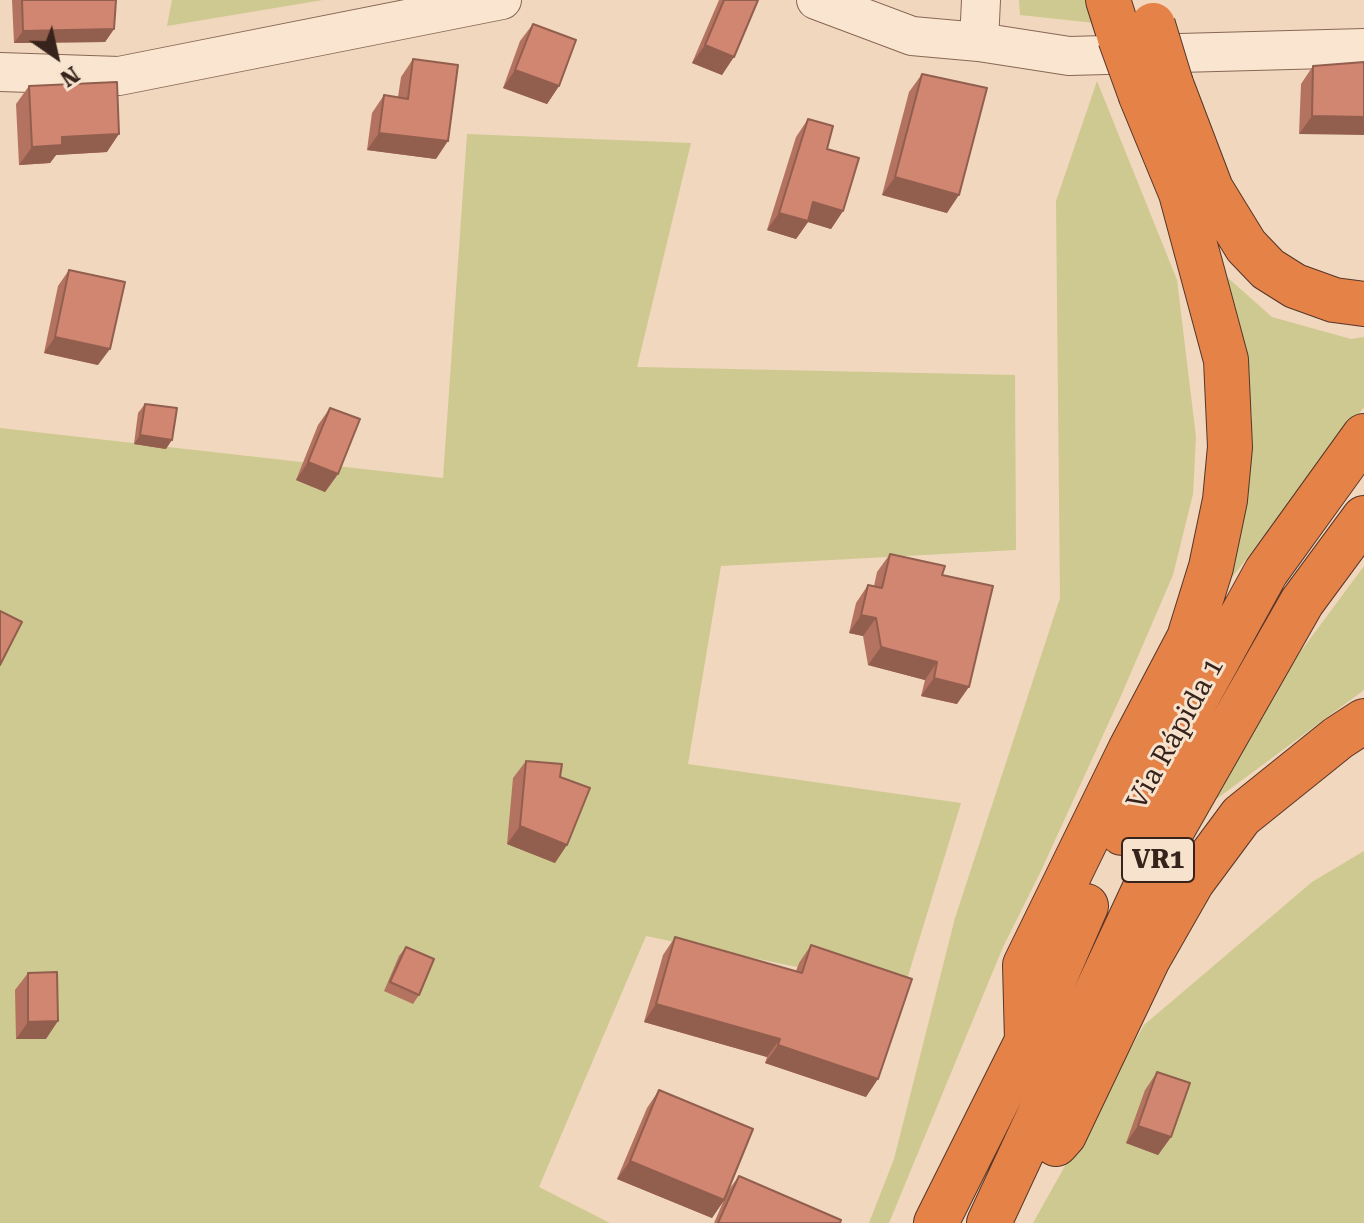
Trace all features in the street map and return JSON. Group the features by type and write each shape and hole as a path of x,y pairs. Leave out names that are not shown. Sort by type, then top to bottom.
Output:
{"highway":[{"path":"1027,1041 1025,965 1130,750 1189,638 1211,567 1225,500 1230,447 1226,360 1156,90 1132,16"},
{"path":"1156,90 1246,246 1268,269 1295,286 1334,300 1364,304"},
{"name":"Via Rápida 1","path":"936,1223 1027,1041 1078,922 1139,797 1266,572 1364,436"},
{"name":"Via Rápida 1","path":"990,1223 1171,832 1302,602 1364,518"},
{"path":"990,1223 1064,1135 1148,959 1192,882 1241,816 1338,738 1364,721"}],"street":[{"path":"0,72 119,76 502,0"},
{"path":"816,0 912,36 979,42 1069,56 1364,48"},
{"path":"979,42 981,0"}],"shaded area":[{"path":"172,0 323,0 167,26"},
{"path":"1019,0 1090,0 1095,23 1020,15"},
{"path":"1097,81 1177,280 1196,437 1193,494 1173,575 1120,698 1003,947 889,1223 869,1223 894,1159 955,918 1060,598 1056,201"},
{"path":"467,134 691,143 637,367 1015,375 1016,550 721,566 688,764 961,803 904,989 646,936 539,1187 610,1223 0,1223 0,428 443,478"},
{"path":"1219,270 1272,317 1351,339 1364,337 1364,407 1216,598 1252,416"},
{"path":"1364,566 1364,690 1211,803 1284,674"},
{"path":"1364,851 1364,1223 1033,1223 1144,1025 1312,882"}],"building":[{"path":"22,0 116,0 114,29 23,31"},
{"path":"724,0 758,0 734,57 705,45"},
{"path":"533,24 576,40 559,86 515,70"},
{"path":"413,59 458,65 448,141 379,133 384,95 408,99"},
{"path":"1364,62 1364,117 1312,116 1313,66"},
{"path":"922,74 987,88 959,195 895,177"},
{"path":"117,82 119,134 62,137 62,145 32,147 29,86"},
{"path":"808,119 833,126 827,149 859,158 843,211 813,202 808,221 779,213"},
{"path":"69,270 125,282 110,349 55,337"},
{"path":"145,404 177,408 172,440 140,435"},
{"path":"330,408 360,419 338,474 308,462"},
{"path":"890,554 945,566 942,575 993,586 969,687 934,678 937,662 881,647 876,618 861,615 868,585 882,588"},
{"path":"0,611 22,622 0,665"},
{"path":"526,761 562,764 560,777 590,788 567,845 520,826"},
{"path":"675,937 802,973 811,945 912,979 878,1079 778,1045 780,1039 656,1004"},
{"path":"406,947 434,959 419,995 390,982"},
{"path":"57,972 58,1021 28,1022 28,973"},
{"path":"1157,1072 1190,1083 1171,1137 1138,1126"},
{"path":"659,1090 753,1129 724,1200 630,1161"},
{"path":"739,1176 841,1220 840,1223 718,1223"}]}
